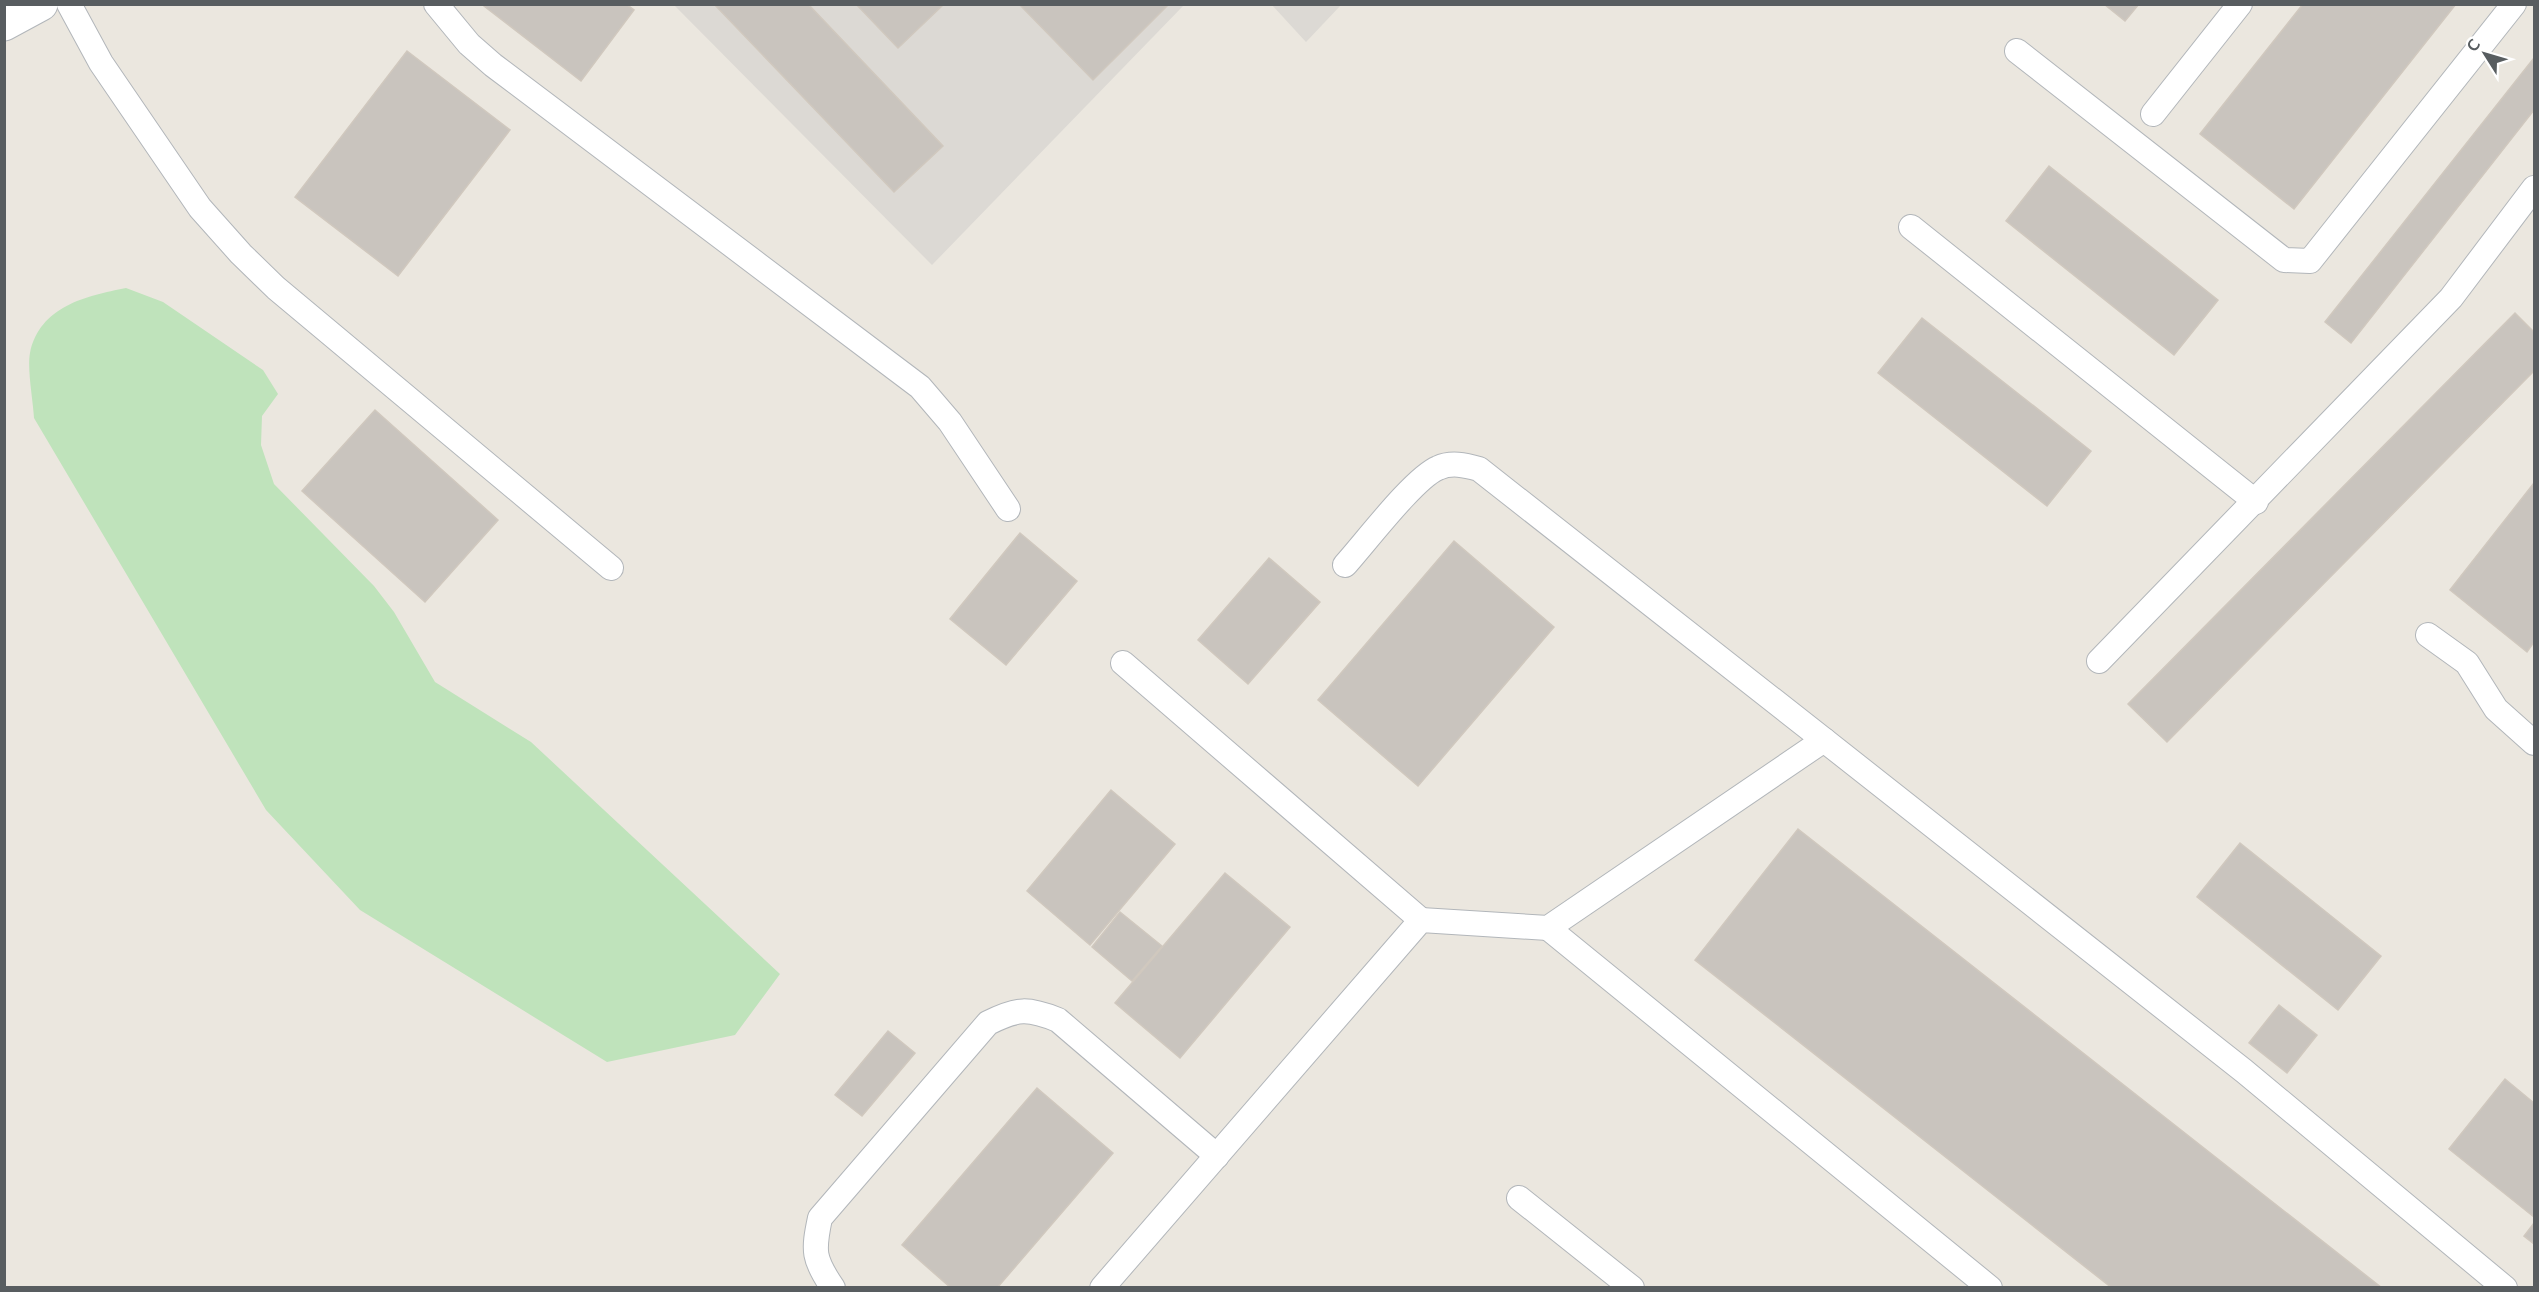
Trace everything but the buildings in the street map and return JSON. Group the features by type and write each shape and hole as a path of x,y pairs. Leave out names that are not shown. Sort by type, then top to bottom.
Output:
{"street":[{"path":"4,24 41,4"}],"lane":[{"path":"69,4 107,72 200,208 241,255 276,288 611,568"},
{"path":"436,4 463,37 493,65 920,387 950,422 1008,509"},
{"path":"2153,114 2240,4"},
{"path":"2017,51 2284,260 2310,261 2514,4"},
{"path":"2099,661 2256,502 2451,298 2535,188"},
{"path":"1911,227 2256,502"},
{"path":"1345,565 1421,479 1439,467 1461,464 1479,469 2244,1071 2497,1285"},
{"path":"2428,634 2467,663 2496,710 2535,743"},
{"path":"1123,663 1421,920 1548,928 1990,1287"},
{"path":"1548,928 1824,740"},
{"path":"1102,1287 1421,920"},
{"path":"833,1287 822,1271 814,1247 820,1218 988,1023 1012,1011 1034,1011 1058,1020 1217,1156"},
{"path":"1519,1198 1632,1287"}],"shaded area":[{"path":"674,5 1184,5 932,265"},
{"path":"1272,5 1341,5 1306,42"}],"green space":[{"path":"126,288 163,302 263,370 278,394 262,416 261,445 274,484 374,586 394,612 435,682 531,742 780,974 735,1035 607,1062 360,910 266,810 34,418 29,360 35,337 44,324 67,306 96,295"}]}
